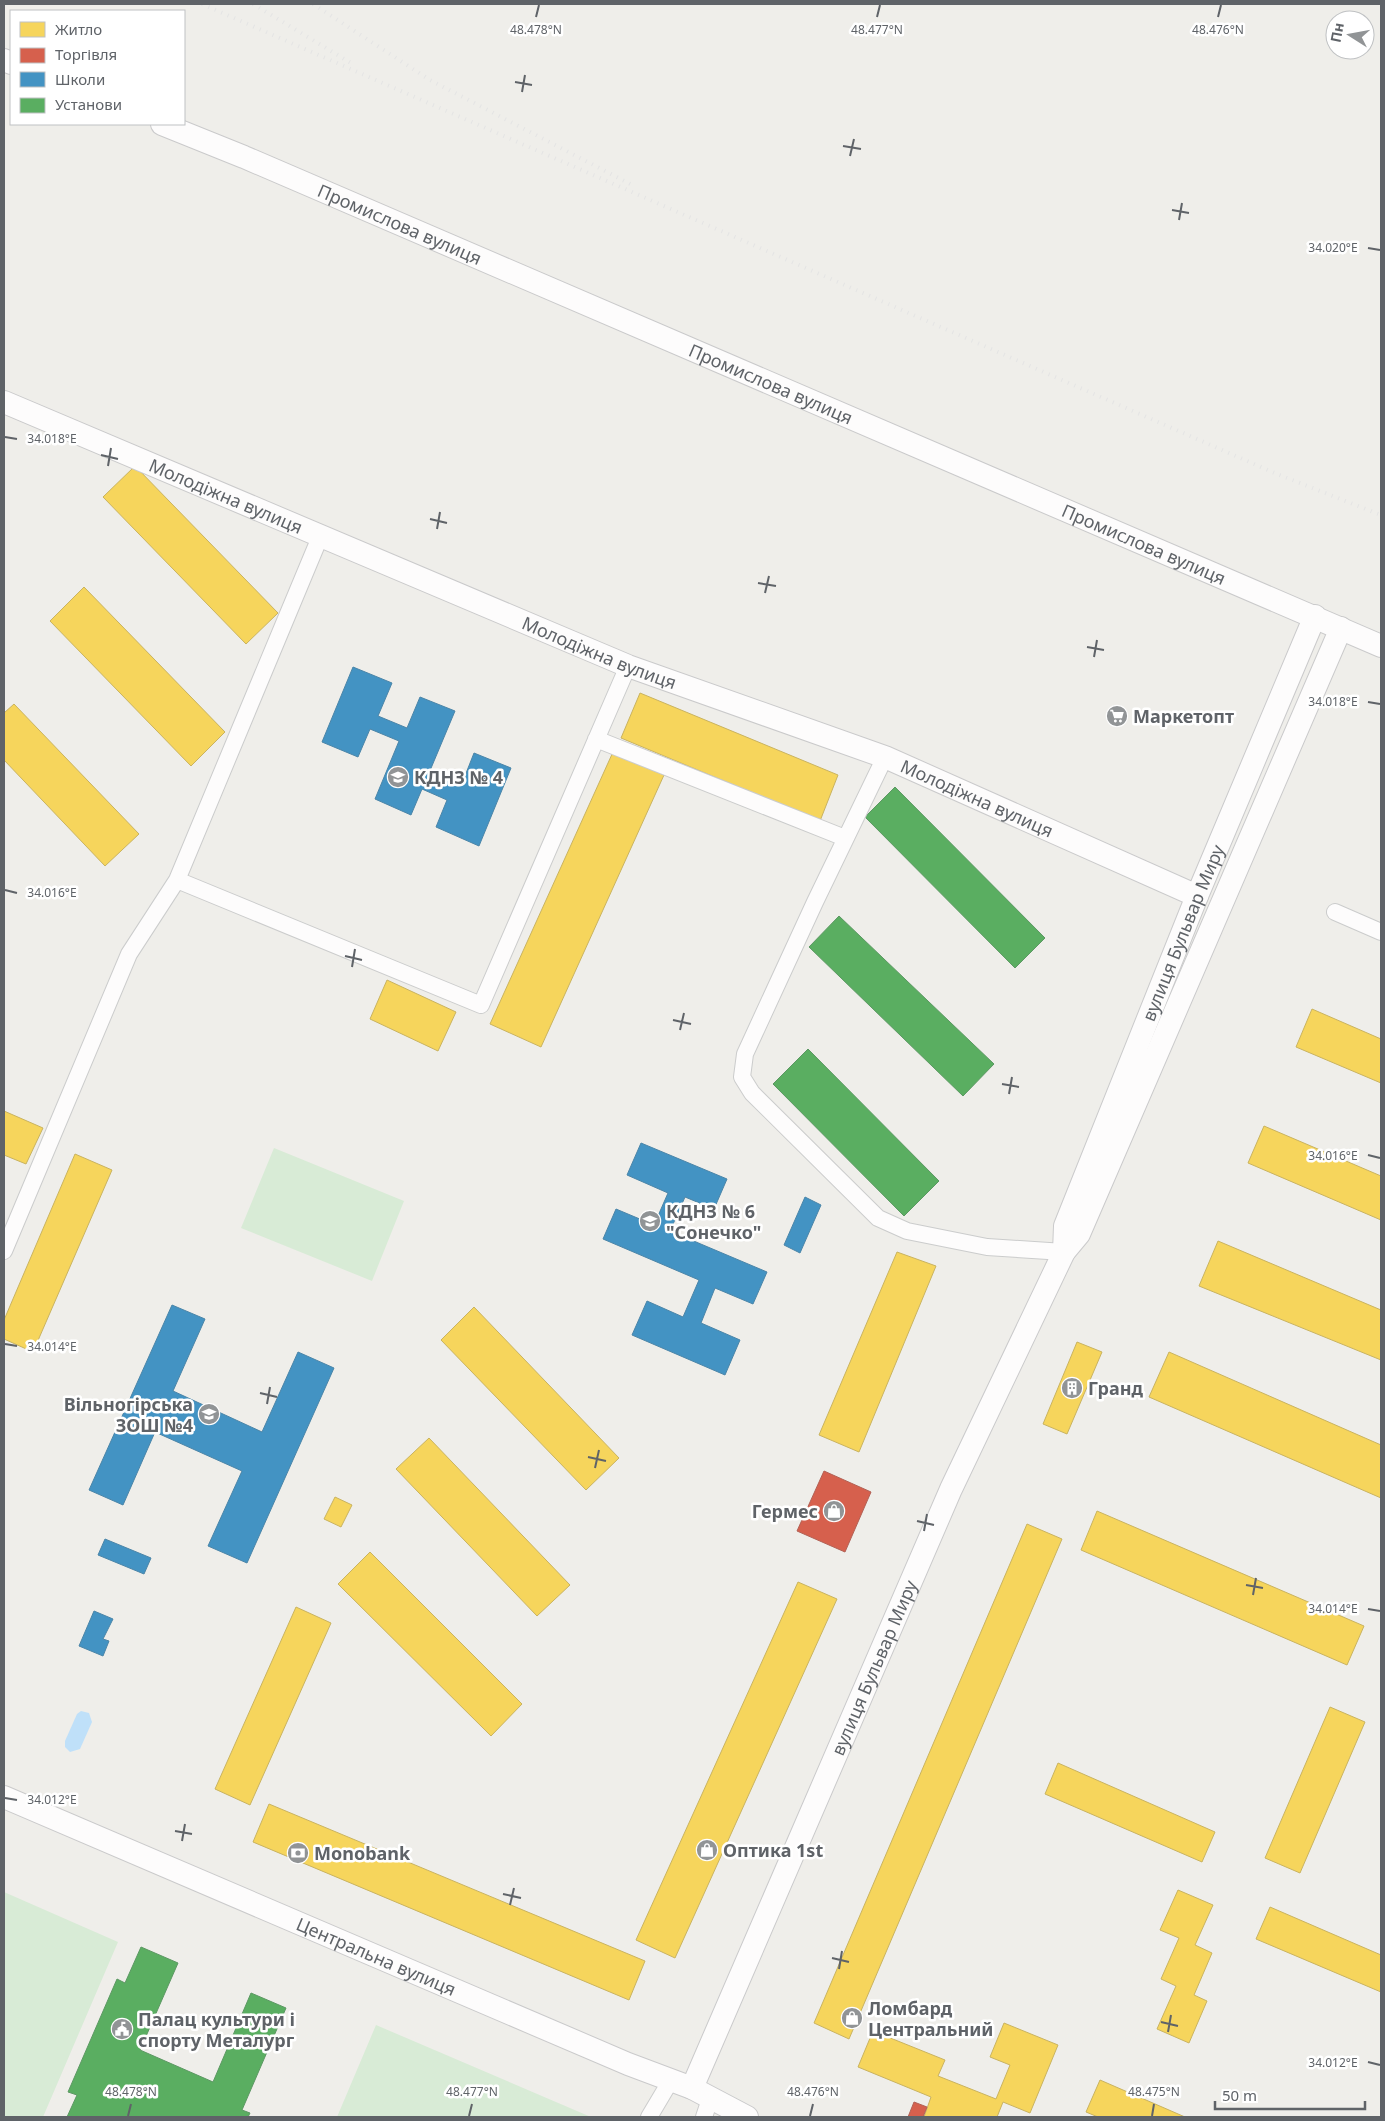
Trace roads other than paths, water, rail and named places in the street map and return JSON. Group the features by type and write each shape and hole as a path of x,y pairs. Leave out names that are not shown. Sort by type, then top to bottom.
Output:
{"street":[{"name":"Промислова вулиця","path":"164,125 253,161 1381,646"},
{"name":"Молодіжна вулиця","path":"4,402 628,666 885,757 1197,896"},
{"path":"4,1251 129,954 177,880 320,537"},
{"name":"вулиця Бульвар Миру","path":"1064,1252 1065,1226 1197,896 1315,616"},
{"name":"вулиця Бульвар Миру","path":"702,2102 951,1489 1064,1252 1079,1234 1340,628"},
{"path":"177,880 481,1004 628,666"},
{"path":"596,739 845,838"},
{"path":"885,757 845,838 745,1054 742,1077 752,1093 878,1218 907,1231 987,1247 1064,1252"},
{"path":"1335,912 1381,932"},
{"name":"Центральна вулиця","path":"4,1797 628,2064 671,2080 702,2102 747,2117"},
{"path":"649,2117 671,2080"}],"water":[{"path":"81,1711 89,1713 92,1722 80,1749 70,1752 65,1747 65,1741 77,1714"}],"railway":[{"path":"202,4 1277,474 1381,515"},
{"path":"253,4 351,63"},
{"path":"313,4 430,80 634,186"}],"place":[{"name":"Маркетопт","path":"1117,716"},
{"name":"КДНЗ № 4","path":"398,777"},
{"name":"КДНЗ № 6 \"Сонечко\"","path":"650,1221"},
{"name":"Гранд","path":"1072,1388"},
{"name":"Вільногірська ЗОШ №4","path":"209,1414"},
{"name":"Гермес","path":"834,1511"},
{"name":"Оптика 1st","path":"707,1850"},
{"name":"Monobank","path":"298,1853"},
{"name":"Ломбард Центральний","path":"852,2018"},
{"name":"Палац культури і спорту Металург","path":"122,2029"}]}
